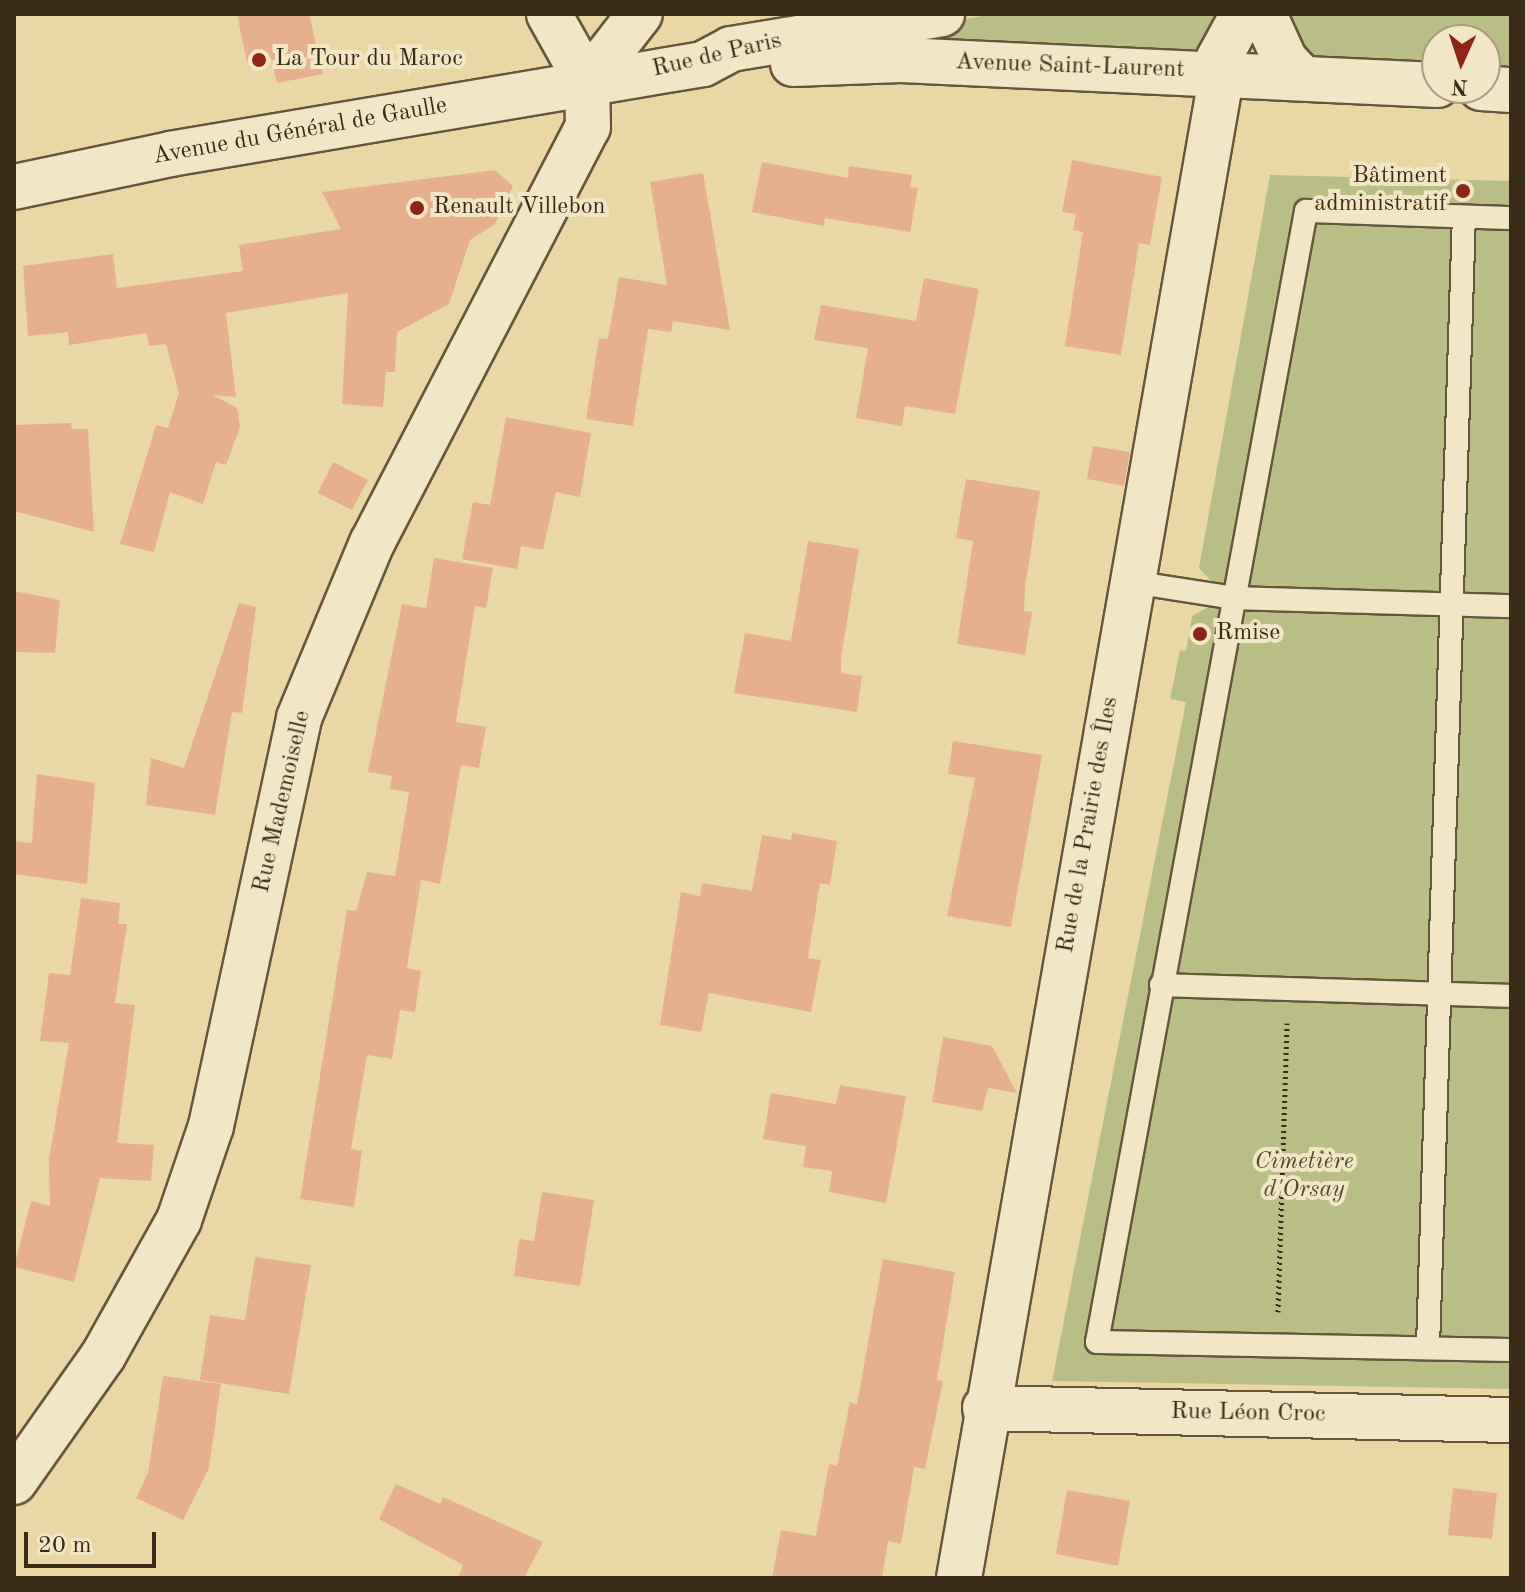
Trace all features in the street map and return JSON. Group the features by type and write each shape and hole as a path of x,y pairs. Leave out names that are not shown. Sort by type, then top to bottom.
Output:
{"street":[{"path":"549,14 587,82 640,14"},
{"name":"Rue de Paris","path":"587,82 703,64 731,49 942,14"},
{"name":"Rue de la Prairie des Îles","path":"959,1578 985,1408 1132,582 1219,73 1219,58 1243,14"},
{"path":"1264,14 1285,60 1301,77"},
{"name":"Avenue Saint-Laurent","path":"703,64 740,68 901,60 1421,84"},
{"name":"Avenue du Général de Gaulle","path":"14,187 587,82"},
{"name":"Rue Mademoiselle","path":"14,1482 103,1356 179,1220 211,1126 299,718 372,543 588,127 587,82"},
{"name":"Rue Léon Croc","path":"985,1408 1511,1420"}],"lane":[{"path":"1511,218 1306,211 1097,1342 1511,1350"},
{"path":"1428,1347 1455,605 1464,217"},
{"path":"1132,582 1234,598 1511,606"},
{"path":"1161,985 1511,996"}],"path":[{"path":"1277,1345 1288,990"}],"green space":[{"path":"993,14 1227,14 1190,59 927,39 949,22"},
{"path":"1281,14 1511,14 1511,72 1501,72 1501,24 1421,24 1421,68 1315,64 1293,51"},
{"name":"Cimetière d'Orsay","path":"1270,175 1511,181 1511,1389 1052,1381 1186,702 1170,699 1180,650 1186,651 1192,616 1210,606 1213,583 1199,568"}],"building":[{"path":"237,14 309,14 323,74 277,83 271,58 247,62"},
{"path":"1072,160 1162,177 1150,245 1139,243 1121,355 1065,346 1083,232 1073,230 1076,214 1062,212"},
{"path":"762,162 848,178 849,166 912,175 910,187 918,188 910,232 825,218 824,226 752,212"},
{"path":"495,170 513,186 495,224 470,240 449,304 397,332 395,372 386,372 383,407 342,404 348,293 226,313 236,397 213,395 237,408 240,427 226,465 216,462 203,504 170,492 154,552 120,544 156,425 168,428 179,393 166,344 149,346 147,333 69,345 68,332 28,336 23,266 113,254 117,288 243,271 239,245 341,229 322,192"},
{"path":"703,173 730,330 673,321 671,332 648,329 633,426 586,419 599,338 608,339 619,277 667,285 650,182"},
{"path":"924,278 979,289 955,414 905,406 902,426 856,418 868,348 814,340 821,305 916,321"},
{"path":"506,417 591,433 580,497 556,492 543,550 521,546 517,569 462,559 473,502 490,505"},
{"path":"71,423 72,429 88,429 94,532 14,511 14,425"},
{"path":"1093,446 1130,452 1124,486 1087,479"},
{"path":"333,462 368,480 352,510 318,493"},
{"path":"966,479 1040,491 1025,588 1024,611 1032,612 1025,655 957,644 973,541 956,538"},
{"path":"808,541 859,549 841,658 841,673 862,676 857,712 734,693 745,633 791,641"},
{"path":"434,558 493,568 486,608 475,606 456,722 486,727 479,768 461,765 440,884 421,880 407,968 421,971 415,1012 400,1010 392,1059 367,1055 351,1149 362,1151 354,1207 300,1199 347,910 356,911 367,872 395,876 409,792 390,789 392,776 368,772 402,604 426,608"},
{"path":"14,591 60,600 55,653 14,652"},
{"path":"239,603 256,607 242,713 232,712 215,815 146,805 151,758 184,768"},
{"path":"953,741 1042,755 1011,927 947,916 975,778 948,774"},
{"path":"37,774 95,783 87,884 14,874 14,841 32,843"},
{"path":"792,833 837,841 830,885 820,883 808,958 821,960 811,1012 709,993 701,1032 660,1025 681,892 700,896 702,883 752,891 762,835 791,840"},
{"path":"81,898 120,903 118,924 127,924 115,1003 135,1005 117,1143 154,1145 151,1181 100,1178 74,1282 14,1267 31,1201 50,1206 49,1159 69,1043 40,1041 49,973 70,975"},
{"path":"943,1037 992,1046 1017,1093 988,1088 982,1111 932,1102"},
{"path":"840,1085 906,1096 886,1203 829,1192 832,1171 803,1167 806,1146 763,1139 771,1093 836,1104"},
{"path":"542,1192 594,1200 580,1286 514,1276 519,1239 534,1241"},
{"path":"255,1257 311,1265 289,1394 200,1380 210,1315 245,1320"},
{"path":"883,1259 955,1272 937,1380 943,1381 925,1469 914,1467 901,1544 888,1541 882,1578 772,1578 781,1530 816,1536 829,1464 837,1466 850,1402 857,1404"},
{"path":"163,1376 221,1384 209,1468 183,1520 136,1498 148,1473"},
{"path":"396,1484 440,1504 443,1497 543,1542 524,1578 458,1578 463,1565 379,1519"},
{"path":"1453,1488 1497,1493 1492,1539 1448,1535"},
{"path":"1067,1490 1130,1501 1118,1566 1056,1554"}],"place":[{"name":"La Tour du Maroc","path":"259,60"},
{"name":"Bâtiment administratif","path":"1463,191"},
{"name":"Renault Villebon","path":"417,208"},
{"name":"Rmise","path":"1200,634"}]}
